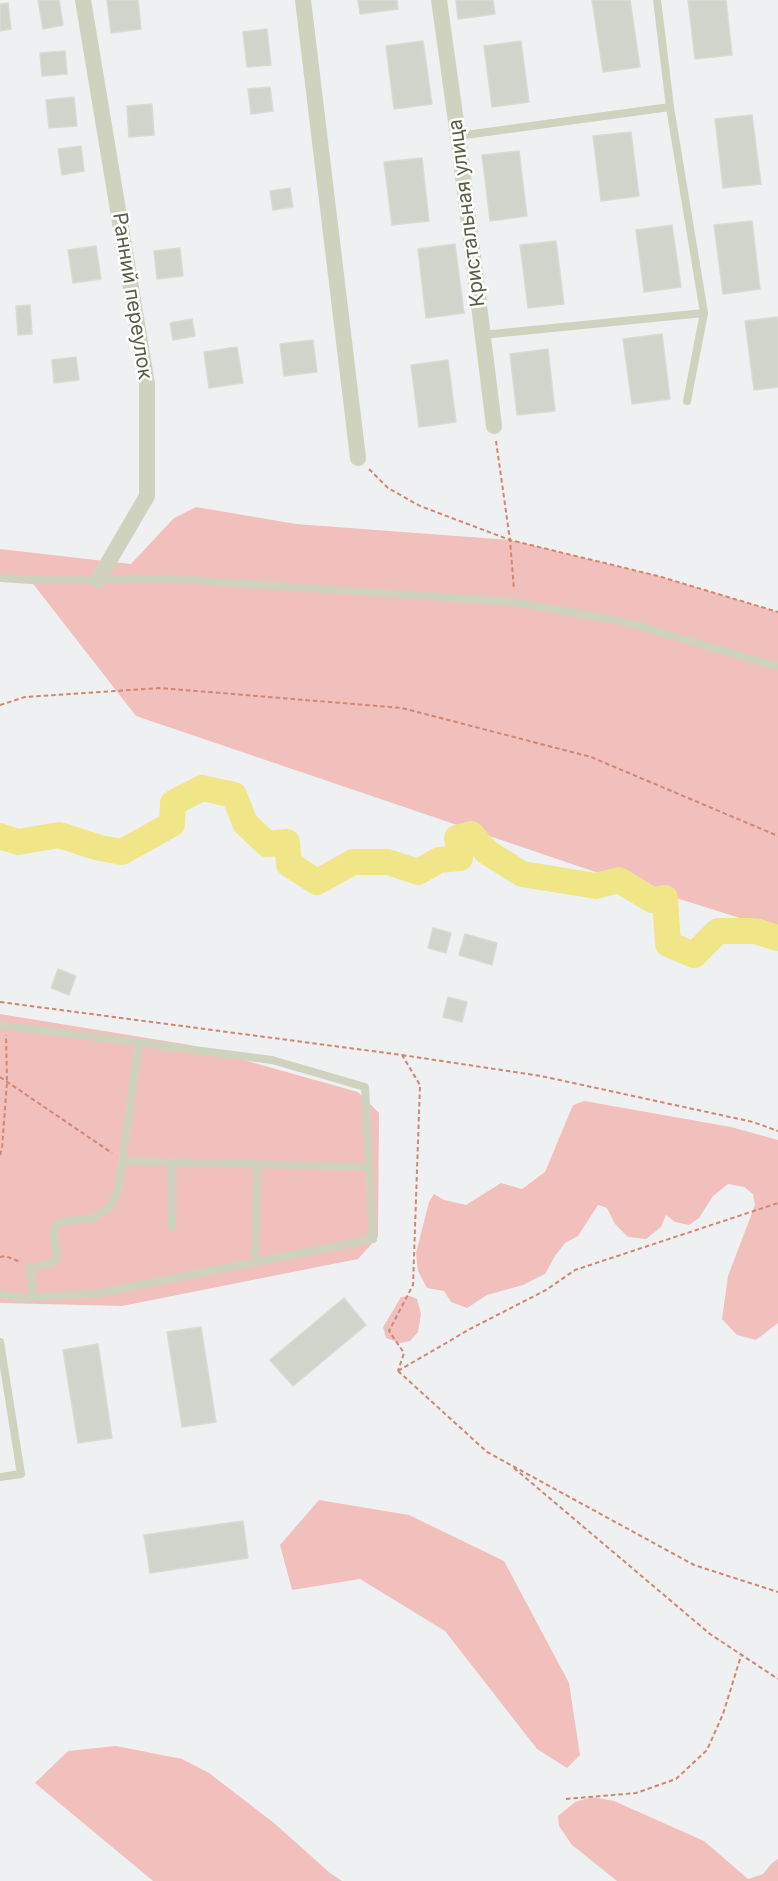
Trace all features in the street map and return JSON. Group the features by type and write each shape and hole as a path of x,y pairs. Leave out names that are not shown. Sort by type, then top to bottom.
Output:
{"street":[{"name":"Ранний переулок","path":"83,0 147,384 147,496 98,580"},
{"path":"303,0 358,458"},
{"name":"Кристальная улица","path":"439,0 494,426"}],"lane":[{"path":"657,0 670,107 704,313 687,401"},
{"path":"458,136 670,107"},
{"path":"482,335 704,313"},
{"path":"0,578 30,580 173,579 515,603 629,623 778,667"},
{"path":"0,1294 23,1298 100,1293 373,1239 365,1087 272,1060 3,1025"},
{"path":"33,1297 30,1267 50,1264 56,1260 54,1229 60,1222 94,1218 109,1208 118,1191 139,1043"},
{"path":"123,1161 369,1167"},
{"path":"172,1162 172,1227"},
{"path":"255,1262 257,1164"},
{"path":"0,1342 21,1474 0,1477"}],"path":[{"path":"494,426 510,540 515,603"},
{"path":"358,458 388,488 420,506 510,540 658,576 778,612"},
{"path":"0,705 25,697 160,688 402,708 591,757 734,820 778,836"},
{"path":"0,1002 402,1055 541,1076 753,1122 778,1131"},
{"path":"0,1155 7,1082 3,1025"},
{"path":"398,1371 404,1353 389,1330 413,1285 420,1085 402,1055"},
{"path":"0,1077 123,1161"},
{"path":"398,1371 470,1329 546,1290 576,1270 778,1203"},
{"path":"0,1257 6,1256 30,1267"},
{"path":"398,1371 487,1452 694,1565 778,1592"},
{"path":"510,1464 701,1626 741,1656 778,1679"},
{"path":"566,1798 636,1793 676,1779 706,1750 723,1714 741,1656"}],"shaded area":[{"path":"196,507 296,524 510,540 658,576 778,612 778,930 619,880 136,716 30,580 0,578 0,549 131,564 174,518"},
{"path":"0,1014 190,1045 358,1092 379,1113 378,1237 358,1259 122,1306 0,1303"},
{"path":"584,1101 731,1127 778,1140 778,1323 756,1340 737,1335 722,1319 728,1276 755,1205 753,1194 744,1187 728,1184 713,1196 699,1218 689,1225 675,1222 666,1215 661,1227 646,1239 628,1237 615,1224 607,1208 598,1205 578,1236 565,1243 555,1256 545,1274 523,1285 487,1295 467,1308 451,1302 444,1291 427,1288 418,1271 416,1253 429,1202 434,1194 444,1200 466,1205 501,1183 522,1189 545,1172 573,1105"},
{"path":"410,1296 417,1299 421,1314 418,1332 410,1341 400,1343 386,1338 383,1327 401,1297"},
{"path":"319,1500 409,1515 504,1561 569,1683 580,1755 567,1768 537,1749 445,1631 360,1579 292,1590 280,1545"},
{"path":"116,1746 182,1759 209,1773 274,1823 342,1881 153,1881 35,1783 68,1751"},
{"path":"592,1797 614,1801 704,1841 748,1879 763,1874 778,1859 778,1881 617,1881 572,1845 559,1826 558,1816 575,1802"}],"building":[{"path":"38,0 59,0 63,25 43,29"},
{"path":"107,0 138,0 141,29 111,33"},
{"path":"358,0 397,0 398,9 360,14"},
{"path":"456,0 493,0 495,14 458,19"},
{"path":"592,0 630,0 640,67 603,72"},
{"path":"688,0 726,0 732,55 695,59"},
{"path":"8,3 11,29 0,31 0,4"},
{"path":"267,29 271,65 247,67 243,32"},
{"path":"423,41 432,104 394,109 386,46"},
{"path":"521,41 529,102 492,107 484,46"},
{"path":"65,51 67,74 42,76 40,53"},
{"path":"270,87 273,111 251,114 248,89"},
{"path":"74,97 77,126 49,128 46,100"},
{"path":"152,104 154,135 129,137 127,106"},
{"path":"752,115 761,184 723,188 715,119"},
{"path":"631,132 639,196 601,201 593,136"},
{"path":"81,146 84,171 62,175 58,149"},
{"path":"519,151 527,216 490,221 482,155"},
{"path":"422,158 429,221 392,225 384,162"},
{"path":"290,188 293,207 273,210 270,191"},
{"path":"752,221 760,289 723,294 714,225"},
{"path":"672,225 681,287 644,292 636,230"},
{"path":"556,241 564,304 528,308 520,245"},
{"path":"455,244 464,313 426,318 418,249"},
{"path":"96,246 101,279 73,283 68,250"},
{"path":"180,248 183,276 157,279 154,251"},
{"path":"30,305 32,334 18,335 16,306"},
{"path":"778,317 778,387 754,390 745,321"},
{"path":"192,319 195,336 173,340 170,323"},
{"path":"662,334 670,399 632,404 623,339"},
{"path":"313,340 317,372 284,376 280,344"},
{"path":"237,347 243,383 209,388 204,352"},
{"path":"548,349 555,411 517,415 510,354"},
{"path":"76,357 79,380 54,383 52,360"},
{"path":"448,360 456,422 419,427 411,365"},
{"path":"433,928 451,933 446,953 428,948"},
{"path":"465,934 497,943 492,965 459,955"},
{"path":"58,969 76,976 69,995 51,988"},
{"path":"448,997 467,1002 462,1022 443,1017"},
{"path":"344,1298 366,1325 293,1386 270,1360"},
{"path":"201,1327 216,1422 182,1427 167,1332"},
{"path":"98,1344 112,1438 78,1443 63,1350"},
{"path":"243,1521 248,1558 150,1573 144,1535"}],"waterway":[{"path":"0,836 18,842 59,835 100,848 122,852 172,824 173,803 202,788 234,795 245,823 267,844 287,842 289,864 317,882 353,862 388,862 418,872 439,860 460,858 457,838 471,834 487,852 522,874 596,886 619,880 652,900 665,898 668,944 694,955 718,931 755,931 778,938"}]}
